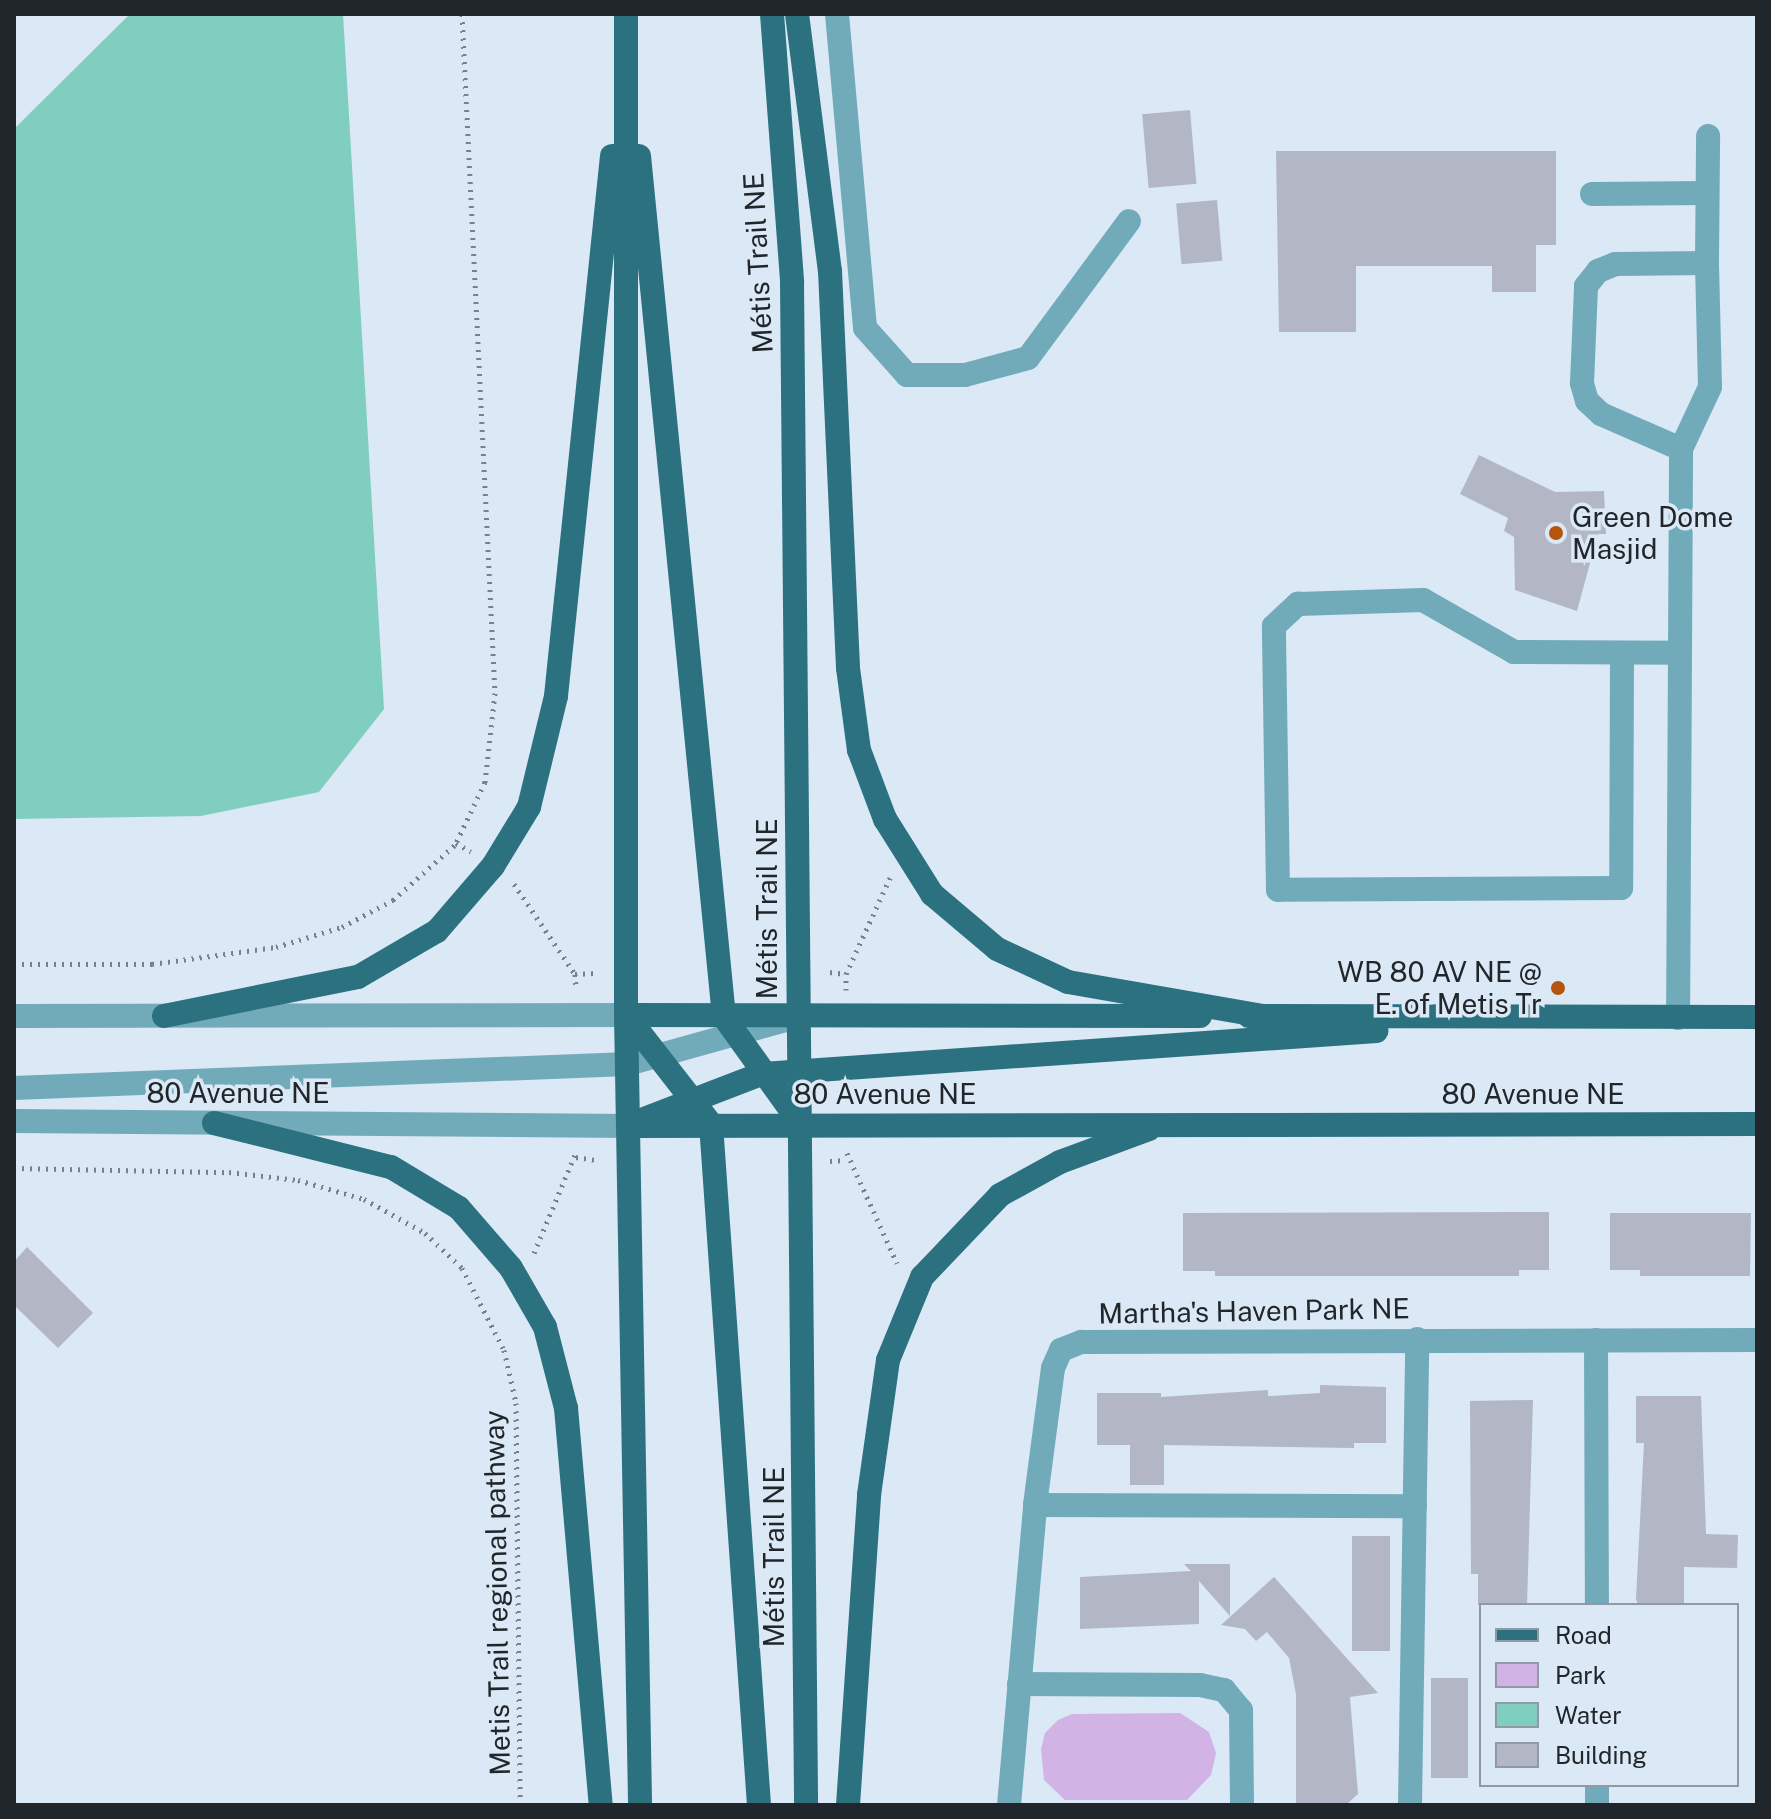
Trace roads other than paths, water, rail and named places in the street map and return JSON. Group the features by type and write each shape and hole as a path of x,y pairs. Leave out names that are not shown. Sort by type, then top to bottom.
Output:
{"main road":[{"name":"Métis Trail NE","path":"772,14 792,282 806,1805"},
{"path":"797,14 830,271 848,668 859,750 885,819 932,894 997,949 1068,982 1263,1016"},
{"path":"626,16 626,1015 640,1805"},
{"path":"164,1016 358,977 437,931 493,866 529,807 556,696 570,584 626,16"},
{"path":"626,16 729,1026 761,1074 801,1124"},
{"path":"626,1015 729,1026"},
{"path":"626,1015 711,1124 759,1805"},
{"path":"798,1016 1757,1017"},
{"path":"629,1126 692,1098 761,1074 1578,1017"},
{"path":"214,1123 391,1167 459,1208 511,1268 545,1327 566,1408 601,1805"},
{"path":"848,1805 869,1495 888,1360 922,1277 1000,1195 1060,1162 1164,1124"},
{"name":"80 Avenue NE","path":"629,1126 1757,1124"}],"street":[{"path":"837,14 865,328 907,375 965,375 1028,358 1129,221"},
{"path":"1678,1018 1681,449 1710,387 1708,136"},
{"path":"1592,194 1707,193"},
{"path":"1681,449 1601,414 1587,401 1582,383 1586,286 1598,271 1615,264 1707,263"},
{"path":"1622,653 1621,888 1278,890 1274,626 1298,604 1423,600 1514,652 1680,653"},
{"path":"14,1016 626,1015"},
{"path":"14,1088 628,1064 729,1026 798,1016"},
{"name":"80 Avenue NE","path":"14,1121 629,1126"},
{"path":"1410,1805 1417,1339"},
{"path":"1596,1340 1597,1603"},
{"name":"Martha's Haven Park NE","path":"1009,1805 1035,1505 1053,1368 1061,1350 1081,1342 1757,1340"},
{"path":"1035,1505 1415,1506"},
{"path":"1019,1684 1200,1685 1224,1690 1241,1710 1242,1805"}],"water":[{"path":"130,14 343,14 384,709 319,792 201,816 14,819 14,129"}],"place":[{"name":"Green Dome Masjid","path":"1556,533"},
{"name":"WB 80 AV NE @ E. of Metis Tr","path":"1558,988"}]}
